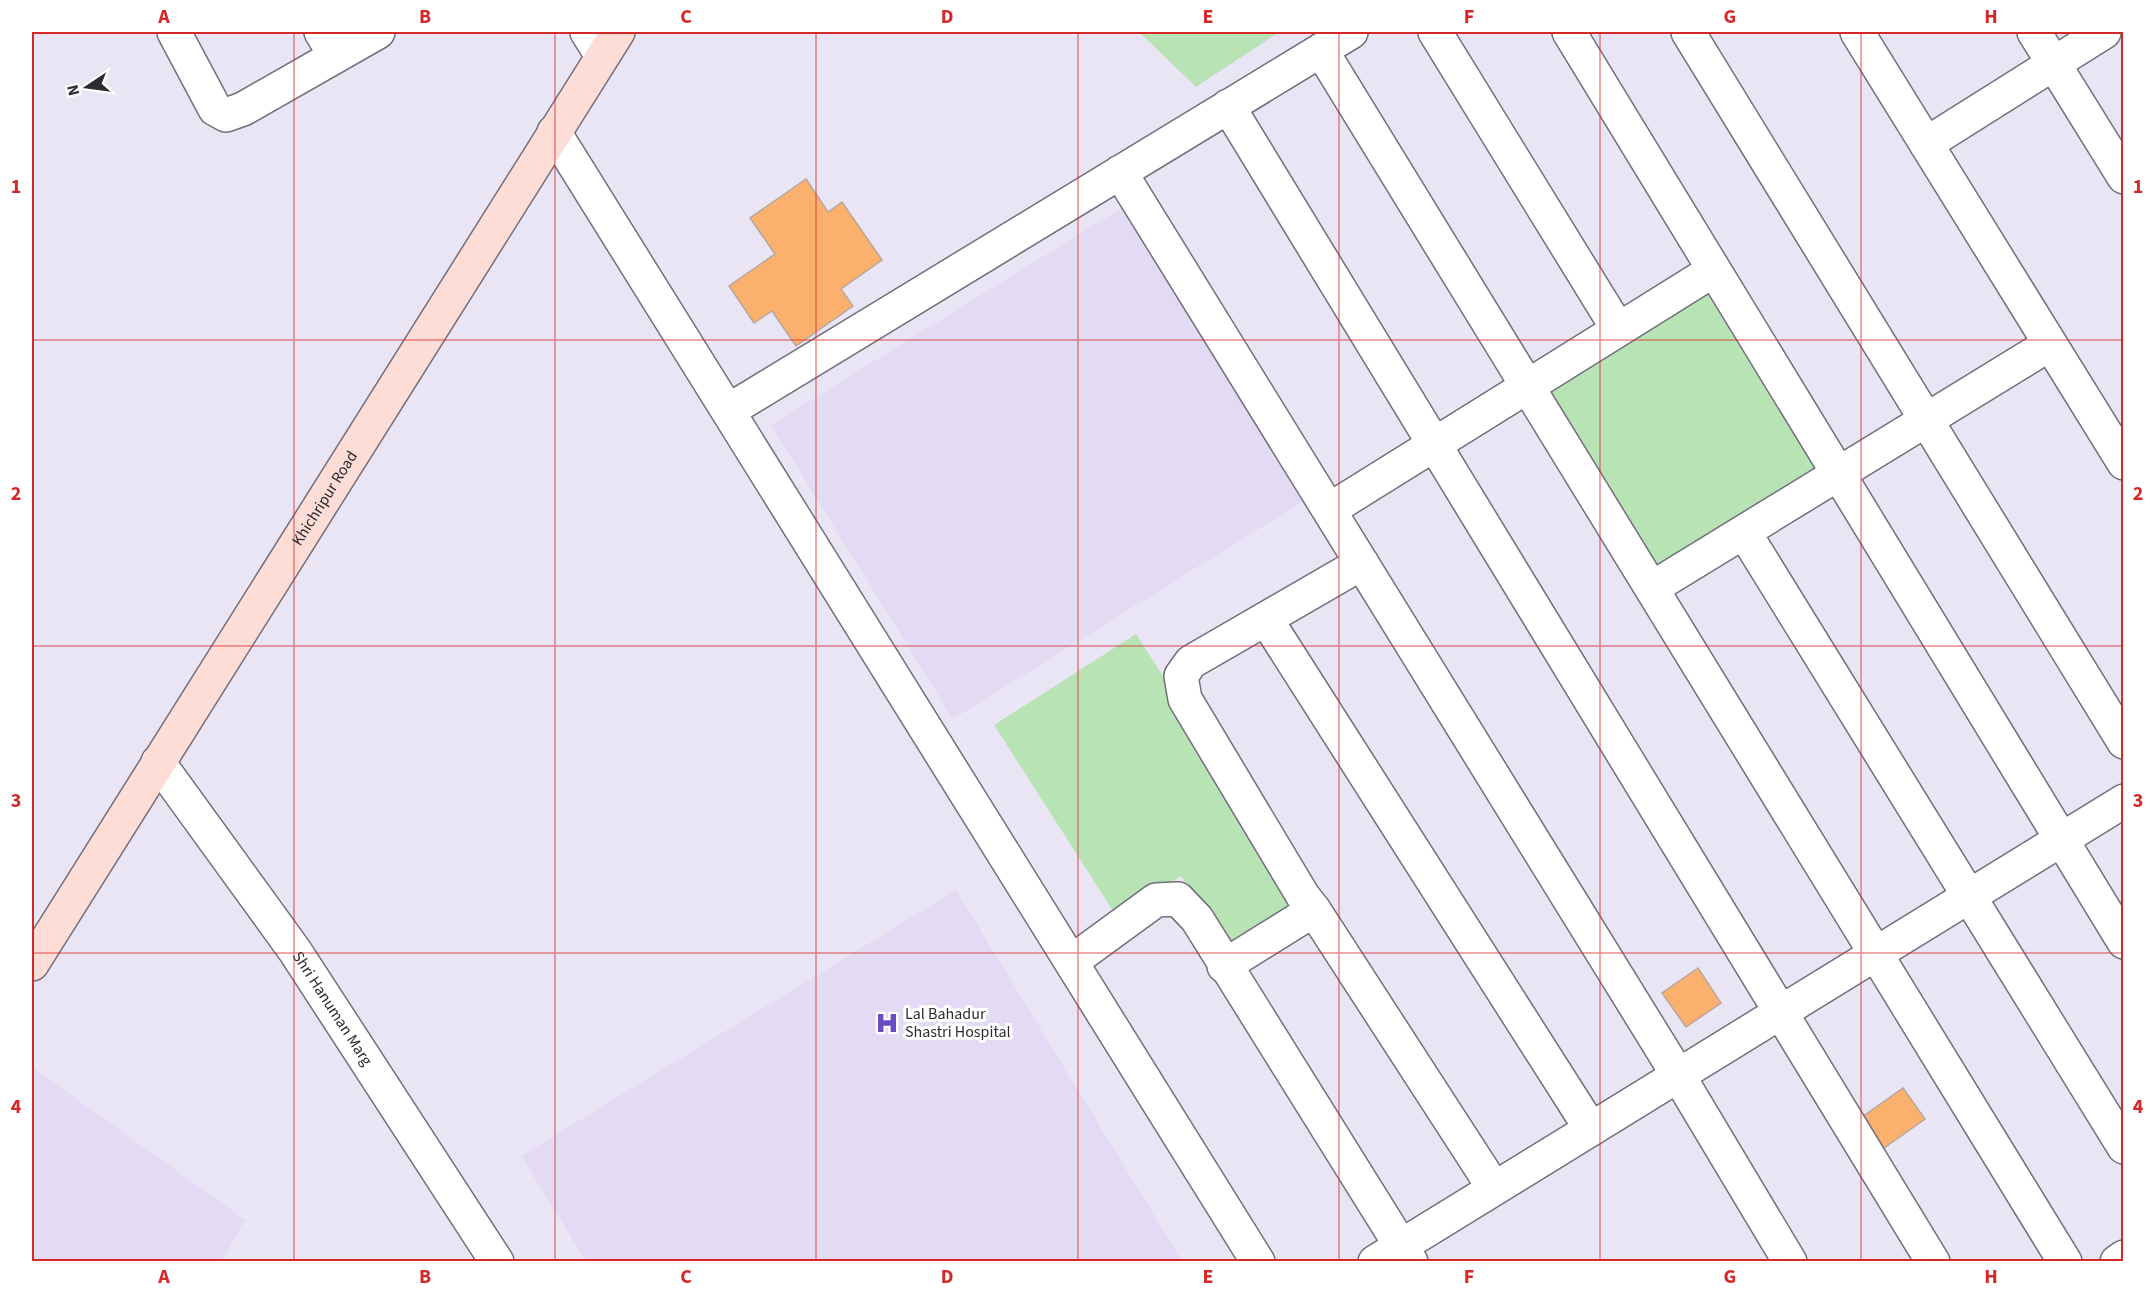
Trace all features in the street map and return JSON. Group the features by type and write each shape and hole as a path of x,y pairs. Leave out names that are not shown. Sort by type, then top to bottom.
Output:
{"main road":[{"name":"Khichripur Road","path":"32,964 554,132 602,40"}],"street":[{"path":"174,32 215,109 226,115 243,109 328,43 378,32"},
{"path":"728,411 1351,32"},
{"path":"1435,32 1618,329"},
{"path":"1569,32 2124,942"},
{"path":"1688,32 2124,742"},
{"path":"1857,32 2124,463"},
{"path":"2034,32 2124,177"},
{"path":"1926,144 2104,32"},
{"path":"1321,50 2065,1262"},
{"path":"1228,106 1933,1262"},
{"path":"554,132 1258,1262"},
{"path":"1120,172 1678,1075 1790,1262"},
{"path":"1329,510 1714,270"},
{"path":"1652,588 2050,344"},
{"path":"1744,532 2124,1147"},
{"path":"1362,563 1191,662 1181,676 1185,699 1303,896 1494,1188"},
{"path":"1266,619 1591,1129"},
{"name":"Shri Hanuman Marg","path":"158,762 295,951 497,1262"},
{"path":"1071,962 1156,900 1178,899 1197,919 1395,1256 1494,1188 2124,801"},
{"path":"1224,966 1314,910"},
{"path":"2117,1262 2124,1257"}],"shaded area":[{"path":"1123,207 1304,501 953,719 771,425"},
{"name":"Lal Bahadur Shastri Hospital","path":"956,890 1182,1261 586,1261 521,1156"},
{"path":"32,1067 245,1220 222,1261 32,1261"}],"green space":[{"path":"1139,32 1279,32 1196,87"},
{"path":"1711,282 1826,470 1657,574 1542,386"},
{"path":"1136,634 1303,896 1226,946 1181,876 1117,917 994,725"}],"building":[{"path":"806,179 828,212 842,202 882,260 841,289 853,306 796,346 772,311 754,323 729,286 775,254 750,218"},
{"path":"1698,968 1721,1003 1686,1027 1662,993"},
{"path":"1903,1088 1925,1119 1884,1148 1862,1117"}],"place":[{"name":"Lal Bahadur Shastri Hospital","path":"887,1023"}]}
